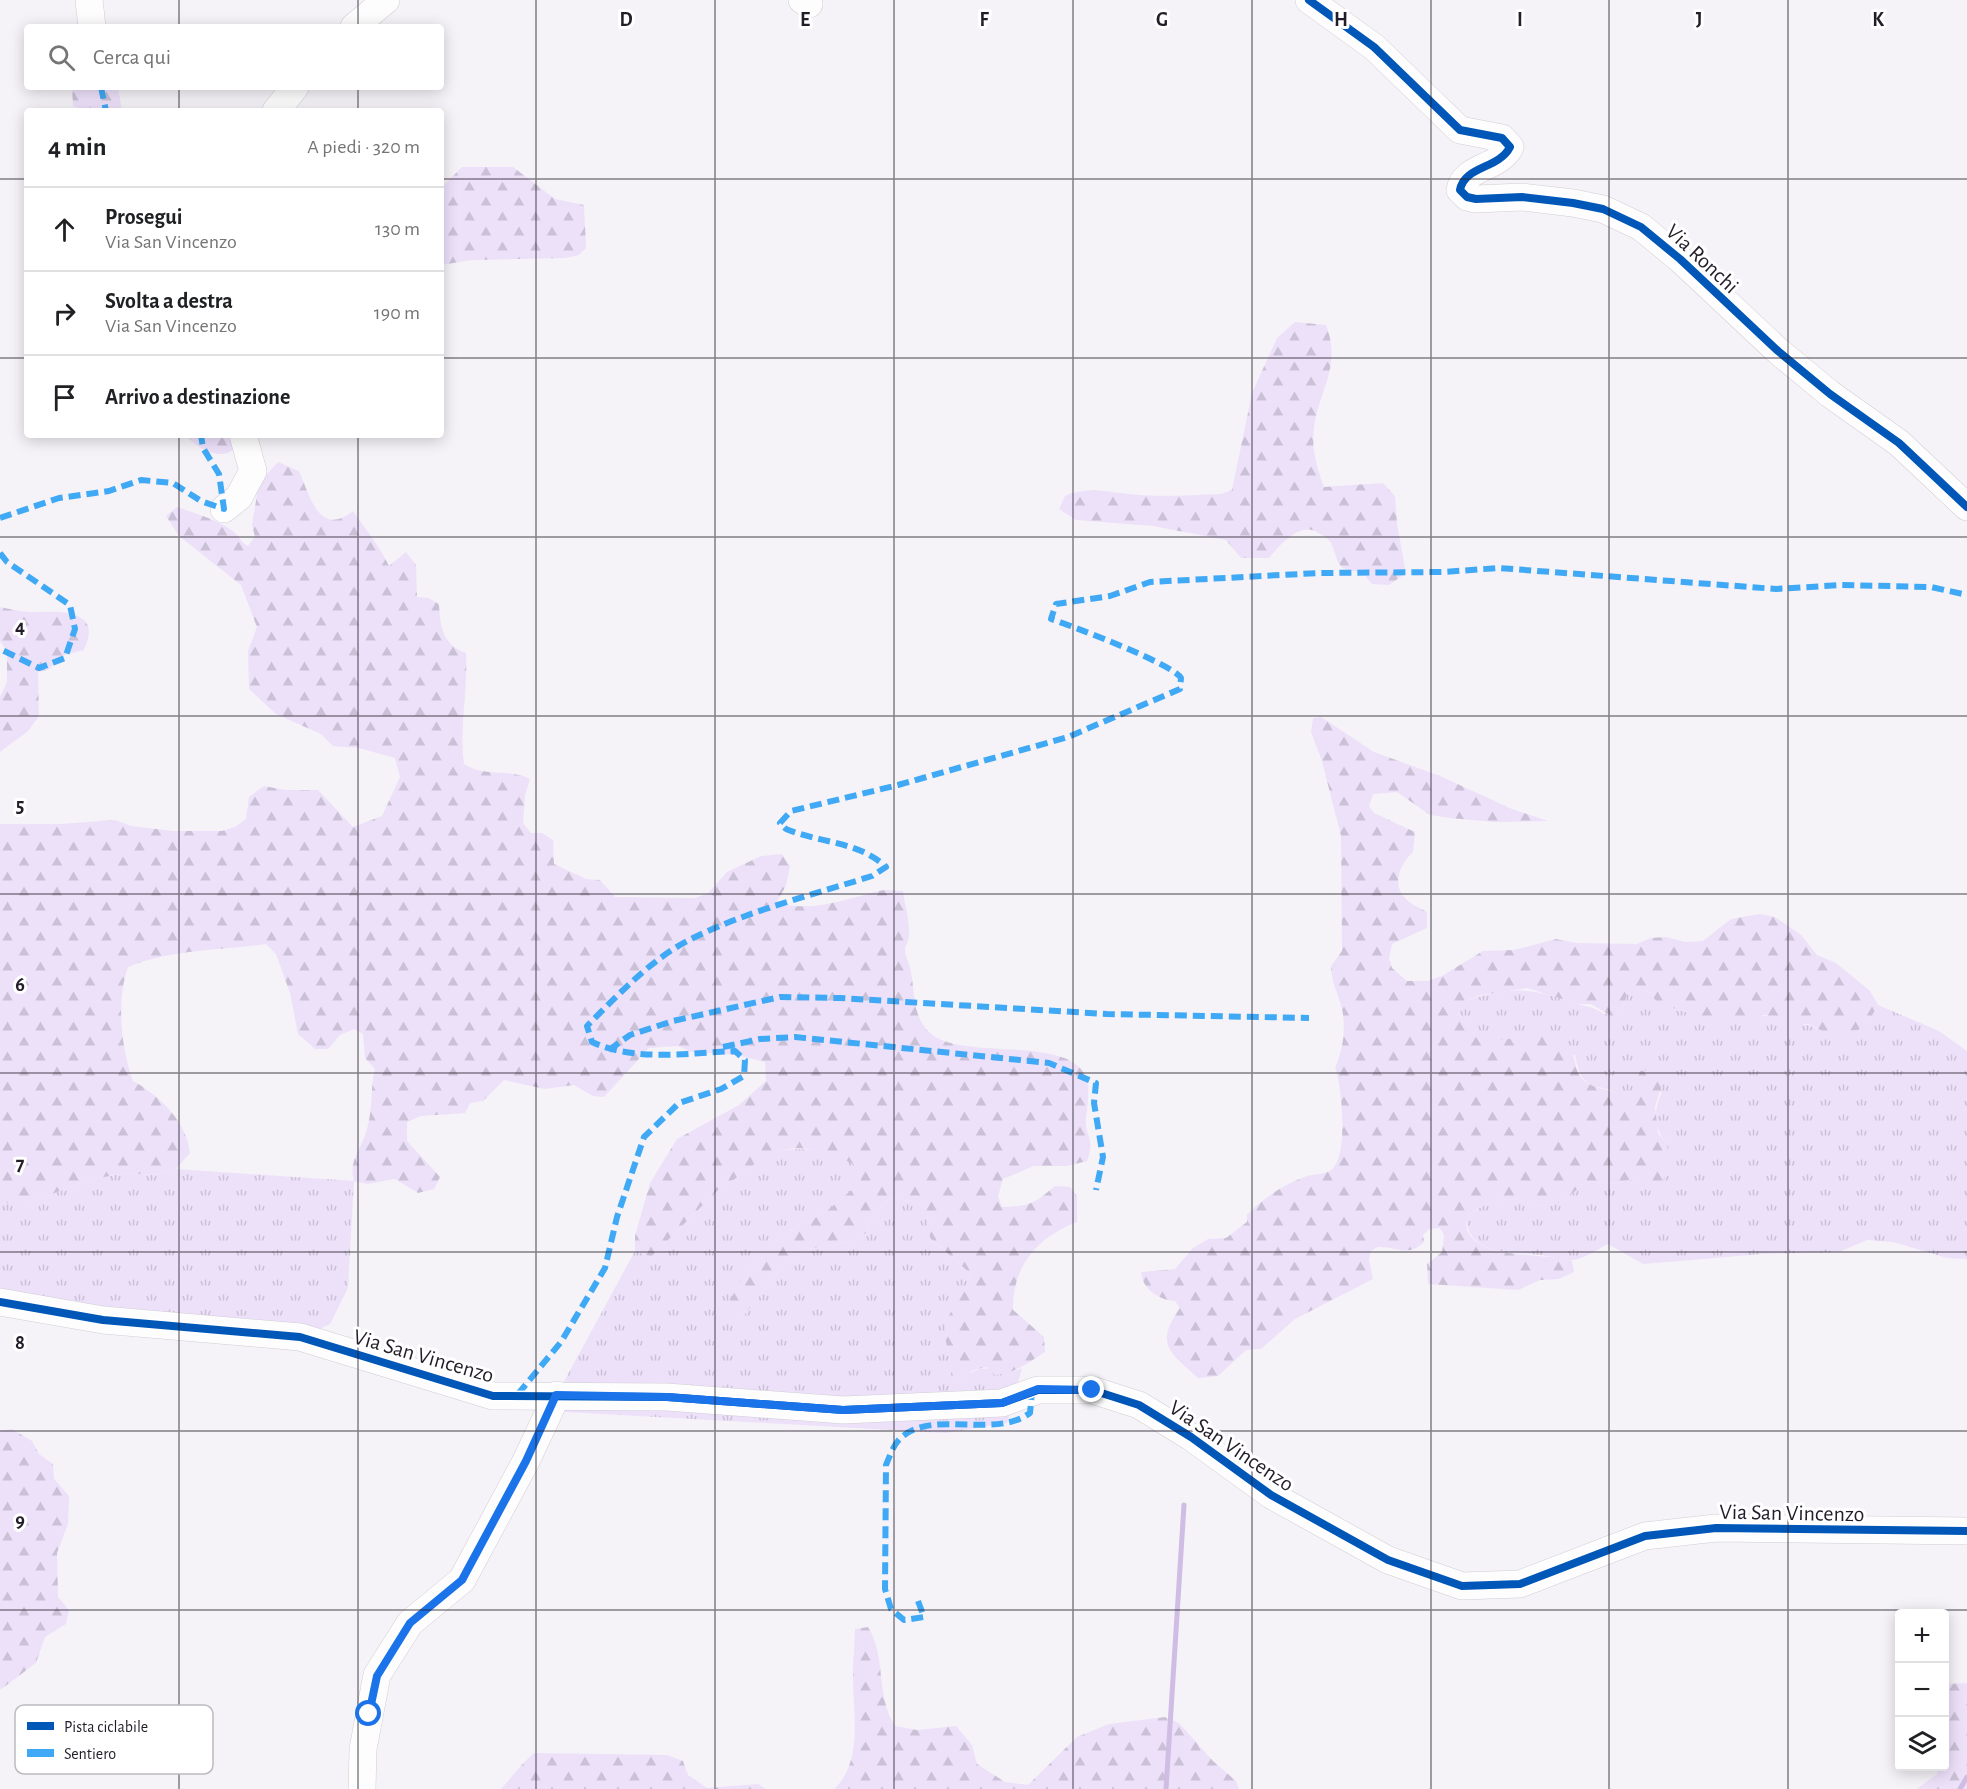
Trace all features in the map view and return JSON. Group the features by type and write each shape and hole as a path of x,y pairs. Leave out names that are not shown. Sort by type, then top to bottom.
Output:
{"street":[{"path":"89,0 92,24"},
{"path":"358,24 386,0"},
{"name":"Via Ronchi","path":"1309,0 1374,47 1460,130 1502,138 1509,147 1505,157 1462,181 1460,190 1467,197 1476,200 1522,197 1573,203 1603,209 1641,227 1680,259 1778,351 1830,394 1899,443 1967,507"},
{"path":"278,108 293,90"},
{"path":"224,509 238,497 253,471 244,438"},
{"name":"Via San Vincenzo","path":"0,1302 103,1320 300,1337 493,1396 667,1397 843,1410 1002,1403 1038,1389 1092,1390 1139,1406 1191,1437 1272,1495 1388,1560 1462,1586 1520,1584 1646,1536 1716,1528 1967,1531"},
{"path":"362,1789 363,1749 377,1676 410,1623 462,1580 526,1461 556,1395"}],"green space":[{"path":"72,90 118,90 122,108 78,108 73,106"},
{"path":"462,167 513,167 555,199 584,205 586,248 579,255 565,258 472,260 444,265 444,185"},
{"path":"1295,322 1326,325 1330,340 1331,366 1313,436 1315,458 1324,487 1383,483 1395,496 1397,524 1406,573 1389,585 1372,584 1362,572 1342,567 1330,542 1313,530 1298,532 1269,558 1241,558 1226,540 1153,526 1076,520 1059,509 1065,496 1083,491 1170,496 1221,494 1232,490 1252,393 1277,338"},
{"path":"190,438 237,438 236,445 225,454 208,451"},
{"path":"278,462 299,471 312,502 324,517 332,520 353,511 377,544 389,566 406,552 416,565 417,597 428,598 439,604 444,634 452,645 466,653 462,736 464,764 481,771 513,774 530,779 525,795 523,823 531,833 542,833 553,840 554,864 586,879 600,880 615,897 695,898 708,893 727,872 761,856 782,854 790,866 786,886 777,901 788,905 814,906 882,890 903,891 909,931 905,952 911,972 917,1011 929,1032 945,1041 966,1046 1043,1053 1065,1058 1081,1069 1088,1086 1086,1124 1090,1147 1087,1161 1067,1166 1034,1166 1003,1179 998,1196 1002,1207 1031,1203 1055,1186 1070,1187 1077,1196 1077,1222 1050,1236 1030,1255 1022,1267 1014,1294 1013,1310 1044,1337 1045,1352 1022,1367 1003,1374 995,1375 987,1367 973,1370 961,1380 951,1376 945,1327 971,1274 930,1238 927,1211 916,1202 890,1198 875,1212 867,1232 856,1241 809,1249 790,1258 741,1319 731,1320 725,1308 743,1278 779,1239 800,1224 822,1215 861,1182 857,1167 836,1156 812,1149 787,1149 765,1157 723,1185 651,1257 635,1251 635,1236 650,1183 677,1139 739,1105 766,1081 765,1062 736,1055 691,1052 678,1046 649,1048 604,1097 593,1096 574,1085 545,1089 504,1080 483,1101 470,1103 465,1113 421,1116 407,1122 407,1141 440,1177 434,1189 418,1193 395,1179 367,1184 354,1181 354,1160 369,1122 375,1069 365,1058 363,1034 354,1029 340,1035 328,1049 315,1049 298,1034 290,993 276,954 266,944 179,954 128,967 124,980 121,1009 125,1054 133,1081 162,1102 178,1120 188,1142 190,1153 176,1169 154,1175 126,1173 88,1180 29,1203 0,1203 0,824 61,824 115,820 131,826 173,831 222,831 235,827 246,819 249,797 264,786 285,790 318,790 353,827 382,816 400,777 395,758 359,748 333,746 321,734 276,714 249,689 248,651 257,627 241,585 179,536 166,516 177,507 216,521 230,529 248,546 255,537 252,525 259,483"},
{"path":"0,607 28,612 74,614 88,626 89,636 84,650 64,655 48,670 38,672 39,716 28,731 0,752 0,697 7,682 7,651 0,641"},
{"path":"1321,717 1374,752 1440,776 1512,809 1548,821 1495,822 1430,815 1397,792 1373,794 1369,806 1374,813 1415,832 1413,852 1404,862 1398,881 1401,893 1408,901 1427,912 1427,928 1392,944 1389,958 1392,968 1407,981 1428,981 1442,976 1483,951 1514,950 1556,939 1576,943 1637,944 1651,938 1666,937 1685,942 1703,941 1731,919 1760,914 1775,917 1801,935 1817,955 1836,963 1870,991 1878,1005 1870,1019 1858,1030 1827,1033 1808,1024 1797,1024 1765,1015 1754,1018 1698,1016 1658,1003 1645,988 1629,988 1622,1012 1616,1019 1591,1004 1578,1004 1527,988 1481,995 1462,1002 1458,1013 1480,1042 1539,1035 1558,1038 1568,1044 1571,1049 1580,1076 1594,1086 1624,1096 1633,1091 1640,1071 1660,1069 1665,1074 1655,1107 1658,1133 1667,1144 1669,1162 1662,1185 1647,1189 1634,1179 1611,1184 1587,1181 1567,1198 1554,1204 1539,1205 1504,1199 1484,1205 1466,1217 1469,1233 1478,1243 1489,1248 1502,1252 1572,1261 1574,1272 1559,1279 1540,1280 1518,1290 1428,1284 1427,1264 1442,1252 1444,1235 1440,1228 1429,1229 1423,1235 1424,1242 1413,1249 1377,1247 1371,1251 1369,1259 1373,1279 1295,1319 1261,1349 1246,1350 1218,1376 1198,1378 1173,1354 1167,1340 1172,1321 1180,1308 1175,1301 1157,1296 1152,1292 1144,1284 1141,1272 1175,1269 1193,1248 1208,1239 1226,1238 1247,1222 1247,1215 1280,1188 1304,1177 1331,1170 1337,1163 1340,1151 1342,1105 1335,1067 1341,1052 1344,1026 1331,966 1342,951 1341,836 1322,761 1311,732 1313,718"},
{"path":"1629,987 1645,988 1668,1006 1683,1011 1734,1017 1768,1016 1809,1025 1817,1029 1870,1019 1878,1005 1939,1031 1967,1051 1967,1259 1947,1258 1893,1242 1867,1240 1839,1252 1762,1254 1643,1264 1608,1244 1582,1258 1570,1260 1505,1252 1483,1246 1469,1230 1466,1217 1485,1205 1498,1200 1512,1199 1549,1205 1564,1200 1587,1181 1611,1184 1635,1179 1667,1144 1659,1132 1656,1119 1657,1106 1662,1092 1633,1091 1624,1097 1592,1085 1582,1077 1575,1055 1521,1037 1498,1043 1480,1042 1458,1013 1462,1002 1493,993 1531,991 1590,1007 1604,1014 1622,1012"},
{"path":"794,1149 821,1149 840,1155 857,1167 862,1182 822,1215 800,1224 779,1239 743,1278 741,1319 790,1258 809,1249 856,1241 867,1232 875,1212 890,1198 916,1202 927,1211 930,1238 971,1274 967,1287 946,1327 951,1376 961,1380 978,1370 1013,1371 1022,1368 1007,1423 946,1433 548,1411 635,1251 651,1257 723,1185 770,1153"},
{"path":"176,1169 354,1181 348,1288 330,1324 312,1333 0,1310 0,1203 29,1203 88,1180 126,1173 154,1175"},
{"path":"12,1429 32,1441 39,1454 53,1464 54,1479 69,1496 68,1524 57,1553 58,1597 69,1610 66,1624 45,1637 36,1663 0,1690 0,1431"},
{"path":"868,1627 877,1651 885,1701 895,1726 917,1730 956,1726 972,1745 977,1764 1005,1782 1028,1785 1077,1737 1109,1724 1165,1717 1179,1723 1213,1761 1236,1781 1239,1789 834,1789 844,1777 850,1764 855,1734 853,1672 855,1629"},
{"path":"1967,1683 1967,1789 1917,1789 1937,1774 1937,1771 1949,1771 1949,1684"},
{"path":"534,1753 667,1755 683,1761 688,1775 707,1788 758,1784 766,1789 501,1789"}],"waterway":[{"path":"1166,1789 1184,1505"},
{"path":"1960,1789 1967,1777"}],"marked path":[{"path":"102,90 105,108"},
{"path":"0,518 59,498 109,491 141,480 173,483 201,501 224,509 219,474 203,448 201,438"},
{"path":"0,553 7,562 70,605 75,629 65,658 39,668 0,649"},
{"path":"518,1394 561,1342 605,1268 617,1217 644,1137 679,1103 721,1089 744,1076 745,1060 735,1051 662,1055 626,1052 592,1042 587,1026 650,966 693,938 757,912 872,876 886,867 875,858 851,847 786,829 780,823 791,811 898,785 1068,737 1180,689 1181,678 1160,664 1051,619 1056,604 1110,596 1150,582 1319,573 1443,572 1499,568 1776,589 1841,585 1931,587 1967,595"},
{"path":"609,1050 630,1035 673,1021 780,997 840,998 1107,1014 1309,1018"},
{"path":"723,1047 760,1039 795,1037 1049,1063 1096,1083 1094,1103 1103,1157 1096,1190"},
{"path":"918,1601 924,1617 904,1620 891,1609 885,1589 886,1465 895,1445 903,1436 916,1429 932,1425 1000,1424 1016,1420 1030,1413 1032,1392"}],"cycle path":[{"path":"1309,0 1374,47 1460,130 1502,138 1510,147 1498,160 1468,176 1460,190 1467,197 1476,199 1522,197 1573,203 1603,209 1641,227 1680,259 1778,351 1830,394 1899,443 1967,507"},
{"path":"0,1302 103,1320 300,1337 493,1396 667,1397 843,1410 1002,1403 1038,1390 1092,1390 1139,1405 1191,1437 1271,1495 1388,1560 1462,1586 1520,1584 1645,1536 1716,1528 1967,1531"}],"route":[{"path":"369,1714 377,1676 410,1623 462,1580 526,1461 556,1395 667,1397 843,1410 1002,1403 1038,1389 1092,1390"}]}
